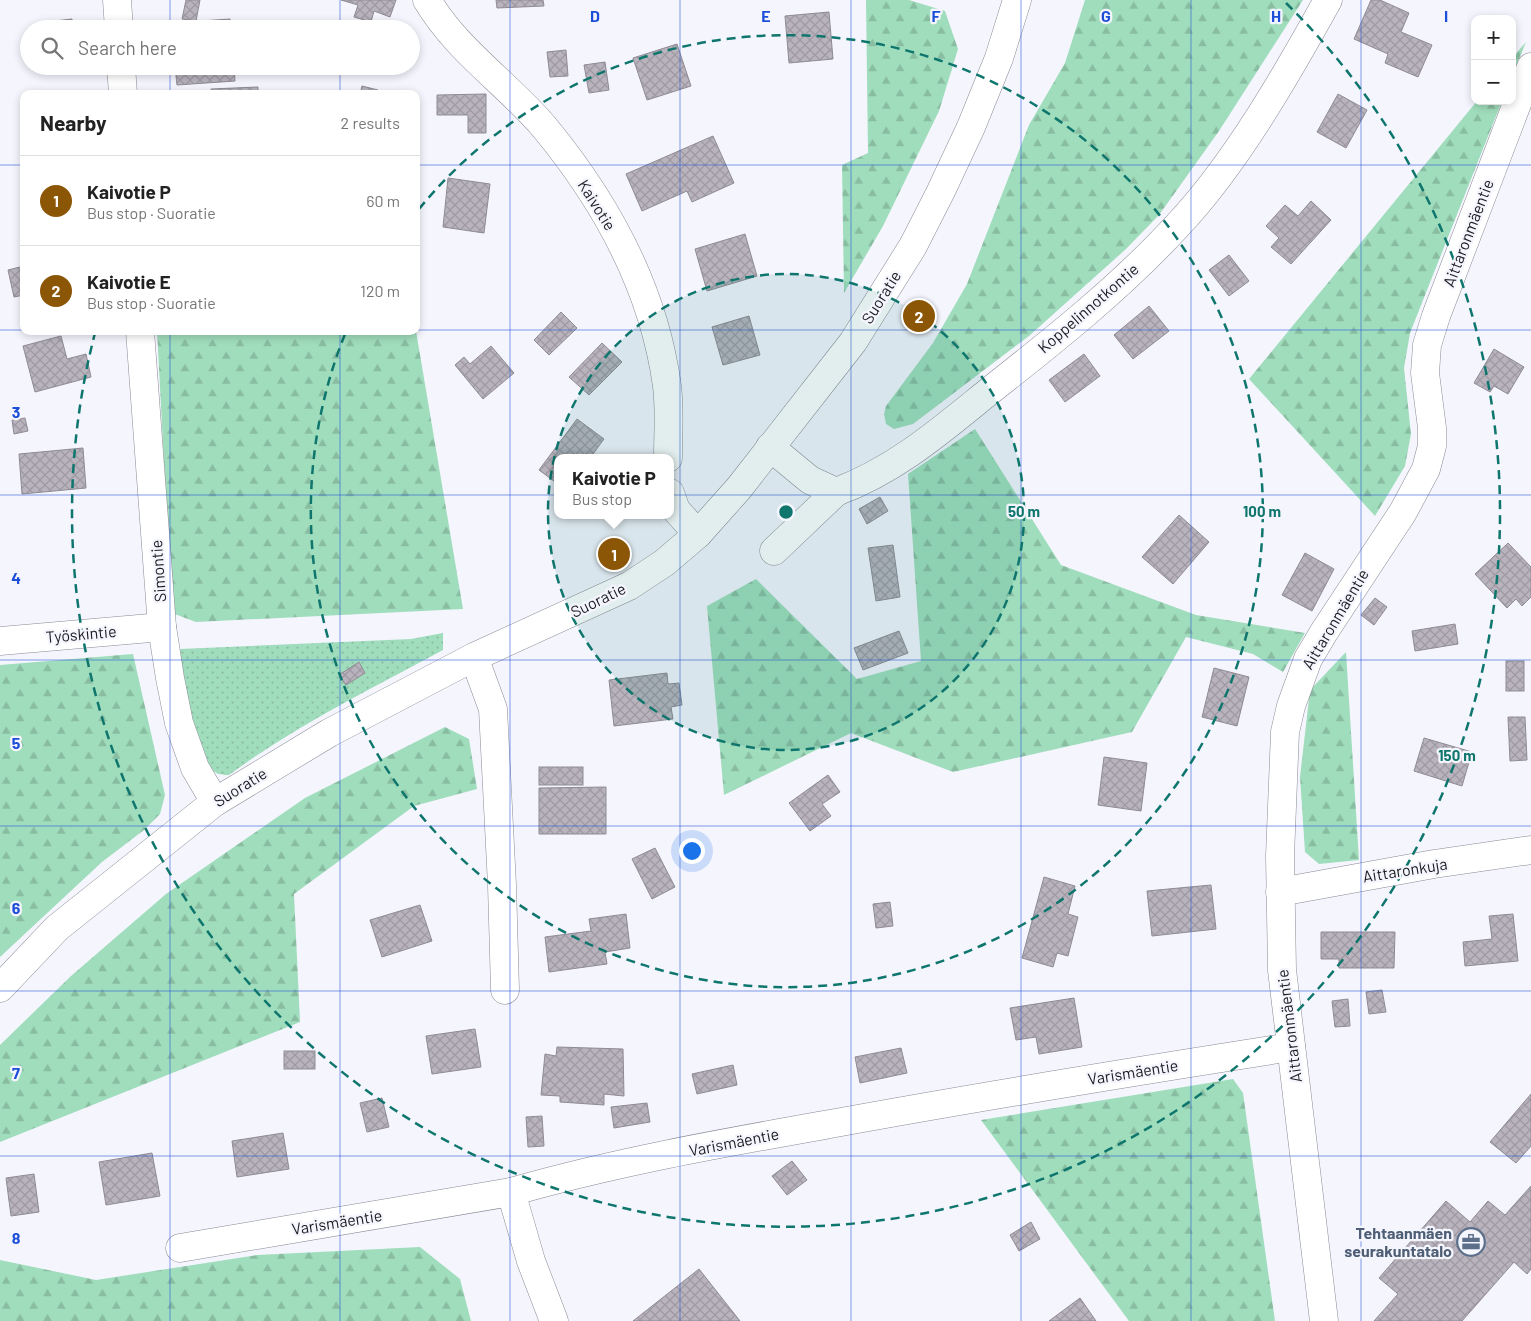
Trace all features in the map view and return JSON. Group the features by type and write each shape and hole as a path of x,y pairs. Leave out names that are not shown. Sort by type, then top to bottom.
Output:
{"street":[{"path":"117,0 118,20"},
{"name":"Kaivotie","path":"427,0 434,12 471,56 544,128 597,200 637,273 655,327 667,386 668,454"},
{"name":"Suoratie","path":"0,988 57,928 215,802 329,733 474,657 629,586 664,563 698,534 770,447 852,342 913,246 942,191 971,126 999,58 1015,0"},
{"name":"Koppelinnotkontie","path":"836,492 867,481 911,454 1002,382 1130,274 1178,226 1226,166 1328,0"},
{"name":"Aittaronmäentie","path":"1324,1321 1282,970 1280,892 1282,762 1285,732 1291,706 1308,660 1324,632 1403,512 1426,469 1432,446 1425,373 1427,345 1436,316 1531,67"},
{"path":"122,75 123,90"},
{"name":"Simontie","path":"140,335 162,627 179,723 195,768 215,802"},
{"path":"770,447 810,480 836,492 774,551"},
{"path":"674,505 676,510 698,534"},
{"name":"Työskintie","path":"0,641 162,627"},
{"path":"474,657 493,709 505,990"},
{"name":"Aittaronkuja","path":"1280,892 1425,866 1531,850"},
{"name":"Varismäentie","path":"180,1248 511,1192 555,1179 764,1136 944,1103 1291,1047"},
{"path":"511,1192 531,1262 554,1321"}],"green space":[{"path":"866,0 909,0 945,11 958,49 939,111 883,226 844,293 842,165 868,153"},
{"path":"1085,0 1303,0 1219,131 1159,215 1126,249 1029,336 913,424 894,429 886,424 884,414 886,406 933,343 967,284 1029,125 1065,63"},
{"path":"1526,42 1516,66 1516,53"},
{"path":"1474,105 1500,105 1410,333 1404,368 1411,434 1405,466 1375,516 1249,379"},
{"path":"157,335 417,335 463,609 196,622 172,613"},
{"path":"975,429 1061,565 1196,615 1305,633 1283,672 1253,654 1186,637 1132,732 953,772 851,733 724,795 707,606 756,579 857,679 921,661 908,474"},
{"path":"443,633 443,650 307,724 229,775 215,772 205,762 197,748 187,715 180,649 411,639"},
{"path":"1346,652 1359,860 1319,864 1305,852 1300,777 1310,690"},
{"path":"133,654 165,795 160,814 144,830 102,862 0,957 0,665"},
{"path":"445,727 469,739 477,789 414,806 294,894 300,1022 0,1142 0,1045 71,976 166,894 305,798"},
{"path":"1233,1079 1243,1093 1275,1321 1129,1321 981,1120"},
{"path":"420,1247 460,1279 471,1321 0,1321 0,1260 96,1280 257,1255"}],"building":[{"path":"186,0 200,0 196,20 182,19"},
{"path":"341,0 396,0 390,17 374,11 372,20 354,17 358,5"},
{"path":"496,0 543,0 544,6 497,8"},
{"path":"1371,0 1380,0 1409,13 1401,32 1432,45 1418,77 1385,63 1388,54 1354,39"},
{"path":"829,12 833,59 789,63 785,16"},
{"path":"677,44 691,86 647,100 633,58"},
{"path":"566,50 568,76 550,77 547,52"},
{"path":"605,62 609,90 589,93 584,65"},
{"path":"176,75 235,75 235,81 177,85"},
{"path":"362,86 378,90 361,90"},
{"path":"258,87 258,90 211,89"},
{"path":"486,94 486,133 468,133 468,115 437,115 437,95"},
{"path":"1338,94 1367,110 1346,148 1317,132"},
{"path":"713,136 734,183 692,202 687,191 642,211 626,174"},
{"path":"448,178 490,184 484,233 443,227"},
{"path":"1311,201 1331,220 1291,264 1271,247 1279,238 1266,226 1285,205 1298,216"},
{"path":"745,234 757,276 707,291 695,249"},
{"path":"1229,255 1249,281 1229,296 1209,270"},
{"path":"20,267 20,296 14,297 8,270"},
{"path":"1149,306 1169,331 1133,359 1114,335"},
{"path":"561,312 577,328 549,355 534,340"},
{"path":"749,316 760,355 723,365 712,327"},
{"path":"61,336 67,359 86,354 91,377 35,392 23,346"},
{"path":"602,343 622,362 589,395 569,377"},
{"path":"491,346 514,373 483,399 455,365 464,357 470,364"},
{"path":"1494,349 1524,367 1508,394 1494,386 1490,392 1474,383"},
{"path":"1084,354 1100,376 1065,402 1049,380"},
{"path":"25,418 28,431 14,434 12,420"},
{"path":"577,419 604,439 593,454 554,454 554,481 539,470"},
{"path":"83,448 86,488 22,494 19,454"},
{"path":"880,497 888,511 867,524 859,509"},
{"path":"1179,515 1209,542 1173,584 1142,557"},
{"path":"1508,543 1531,567 1531,597 1522,606 1516,599 1507,608 1475,574"},
{"path":"893,545 900,597 876,601 868,548"},
{"path":"1305,553 1334,569 1312,611 1282,595"},
{"path":"1375,598 1387,607 1374,625 1361,615"},
{"path":"1455,624 1458,644 1415,651 1412,631"},
{"path":"899,631 908,653 863,670 854,648"},
{"path":"1506,661 1524,661 1524,691 1506,691"},
{"path":"359,662 365,673 346,685 339,675"},
{"path":"1214,668 1249,677 1237,726 1202,717"},
{"path":"667,673 668,684 679,683 682,705 671,707 673,719 614,726 609,680"},
{"path":"1508,717 1525,717 1527,760 1510,761"},
{"path":"1424,738 1472,752 1462,786 1414,771"},
{"path":"1104,757 1147,763 1141,811 1098,805"},
{"path":"539,767 583,767 583,785 539,785"},
{"path":"828,775 840,792 822,804 831,816 810,831 789,803"},
{"path":"606,787 606,834 539,834 539,788"},
{"path":"655,848 675,887 652,899 632,859"},
{"path":"1044,877 1075,886 1068,914 1078,917 1068,956 1057,953 1053,967 1022,958"},
{"path":"1211,885 1216,929 1152,936 1147,891"},
{"path":"890,902 893,926 876,928 873,904"},
{"path":"420,905 432,941 382,957 370,920"},
{"path":"626,914 630,948 605,952 607,964 549,972 545,937 591,931 589,919"},
{"path":"1513,914 1518,961 1465,966 1463,942 1492,939 1489,916"},
{"path":"1321,932 1395,932 1394,968 1339,968 1339,959 1321,959"},
{"path":"1382,990 1386,1012 1369,1014 1366,992"},
{"path":"1074,998 1082,1047 1039,1054 1036,1037 1016,1040 1010,1008"},
{"path":"1348,999 1350,1026 1335,1027 1332,1001"},
{"path":"475,1029 481,1067 432,1074 426,1036"},
{"path":"557,1047 623,1049 624,1096 604,1094 604,1105 560,1102 560,1096 541,1095 545,1054 556,1056"},
{"path":"901,1048 907,1073 860,1083 855,1057"},
{"path":"284,1051 315,1051 315,1069 284,1069"},
{"path":"733,1065 737,1085 697,1094 692,1074"},
{"path":"1531,1094 1531,1146 1516,1163 1490,1142"},
{"path":"382,1098 389,1127 367,1132 360,1103"},
{"path":"647,1103 650,1122 614,1128 611,1107"},
{"path":"542,1116 544,1146 528,1147 526,1117"},
{"path":"283,1133 289,1169 237,1177 232,1141"},
{"path":"152,1153 160,1196 106,1205 99,1162"},
{"path":"792,1161 807,1180 787,1195 772,1176"},
{"path":"34,1174 39,1212 11,1216 6,1178"},
{"name":"Tehtaanmäen seurakuntatalo","path":"1531,1186 1531,1269 1527,1274 1514,1262 1462,1321 1374,1321 1398,1294 1379,1278 1446,1201 1470,1222 1488,1201 1505,1215"},
{"path":"1031,1222 1040,1239 1019,1251 1010,1235"},
{"path":"699,1269 740,1321 633,1321"},
{"path":"1080,1298 1096,1321 1049,1321"}],"place":[{"name":"Kaivotie E","path":"919,316"},
{"name":"Kaivotie P","path":"614,554"},
{"name":"Tehtaanmäen seurakuntatalo","path":"1471,1242"}]}
